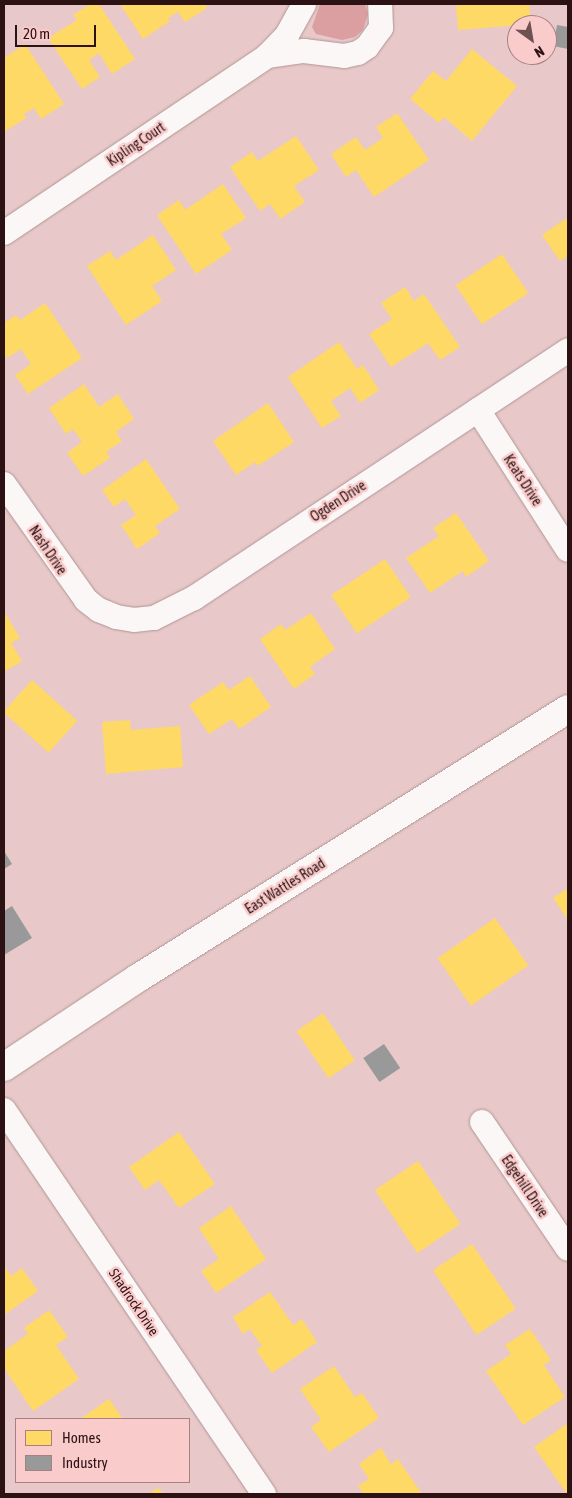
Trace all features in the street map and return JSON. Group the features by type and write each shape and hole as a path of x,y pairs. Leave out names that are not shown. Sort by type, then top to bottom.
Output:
{"main road":[{"name":"East Wattles Road","path":"4,1067 138,978 568,708"}],"street":[{"name":"Kipling Court","path":"4,233 268,56 287,35 304,4"},
{"name":"Kipling Court","path":"268,56 304,51 344,56 358,53 367,47 381,28 380,4"},
{"name":"Ogden Drive","path":"99,610 134,620 174,611 568,350"},
{"name":"Keats Drive","path":"478,410 568,550"},
{"name":"Nash Drive","path":"4,484 75,589 99,610"},
{"name":"Shadrock Drive","path":"4,1110 264,1494"},
{"name":"Edgehill Drive","path":"482,1122 568,1249"}],"shaded area":[{"path":"320,4 365,4 368,14 363,30 355,37 342,40 316,34 312,27"}],"building: Homes":[{"path":"90,4 99,4 135,59 112,74 99,53 89,60 100,77 82,89 48,38 77,20 73,15"},
{"path":"120,4 205,4 207,8 185,22 178,12 168,18 170,21 143,39"},
{"path":"456,4 529,4 530,15 507,15 507,26 458,30"},
{"path":"25,44 64,104 41,119 34,108 24,114 26,118 4,132 4,58"},
{"path":"472,49 517,86 472,141 444,117 439,123 410,99 433,71 446,81"},
{"path":"397,113 429,160 374,197 356,170 346,177 331,154 356,137 365,150 383,138 376,127"},
{"path":"296,136 319,170 294,186 305,202 280,219 270,204 260,211 230,167 252,152 258,161"},
{"path":"223,184 246,218 221,234 232,250 196,274 157,215 179,200 185,210"},
{"path":"568,217 568,256 560,261 542,235"},
{"path":"153,235 176,270 152,286 162,301 126,325 87,266 110,251 116,260"},
{"path":"502,254 528,293 482,324 456,285"},
{"path":"405,287 414,301 424,294 460,347 440,360 428,343 391,367 369,334 392,319 381,303"},
{"path":"45,303 82,358 28,394 15,375 31,364 21,349 7,358 4,353 4,323 16,315 20,320"},
{"path":"339,342 357,369 363,365 379,390 360,403 350,388 331,401 341,416 322,428 288,377"},
{"path":"84,384 99,407 118,394 134,419 116,432 122,441 106,452 110,458 83,476 67,453 82,442 73,429 66,434 49,408"},
{"path":"268,403 294,442 258,466 255,462 236,475 213,441"},
{"path":"146,459 180,509 155,526 160,533 137,549 121,525 136,515 125,499 114,507 102,490"},
{"path":"456,513 489,561 466,577 463,571 430,593 406,558 439,536 433,528"},
{"path":"385,559 411,597 357,633 331,595"},
{"path":"4,611 20,638 11,643 22,661 4,672"},
{"path":"311,613 335,649 310,667 315,674 294,689 260,639 281,624 285,630"},
{"path":"250,676 271,707 239,729 232,719 209,734 189,705 223,682 229,690"},
{"path":"32,680 77,721 49,753 4,713"},
{"path":"130,720 131,730 180,726 183,767 106,774 102,722"},
{"path":"568,888 568,920 553,898"},
{"path":"495,918 528,966 471,1006 438,958"},
{"path":"323,1013 355,1060 328,1078 296,1031"},
{"path":"179,1132 215,1184 179,1208 159,1180 145,1190 129,1167"},
{"path":"418,1161 460,1224 417,1253 375,1190"},
{"path":"231,1206 266,1259 216,1293 201,1271 219,1259 199,1228"},
{"path":"472,1244 516,1309 477,1335 433,1270"},
{"path":"4,1266 11,1276 22,1268 38,1291 4,1315"},
{"path":"270,1292 293,1325 302,1319 317,1342 272,1373 256,1350 262,1346 250,1329 243,1334 233,1317"},
{"path":"49,1310 68,1337 56,1345 79,1379 33,1411 4,1368 4,1351 28,1334 24,1328"},
{"path":"530,1329 551,1360 544,1365 565,1397 523,1425 486,1371 511,1354 505,1345"},
{"path":"334,1366 355,1397 362,1393 379,1418 329,1452 311,1427 321,1420 300,1389"},
{"path":"109,1399 122,1418 81,1418"},
{"path":"568,1423 568,1494 567,1494 534,1447"},
{"path":"381,1448 391,1464 398,1459 422,1494 364,1494 358,1486 369,1479 359,1464"},
{"path":"158,1488 163,1494 148,1494"}],"building: Industry":[{"path":"557,25 568,27 568,49 557,47"},
{"path":"4,851 12,864 4,869"},
{"path":"12,906 32,938 4,955 4,911"},
{"path":"384,1044 400,1068 379,1082 363,1058"}]}
